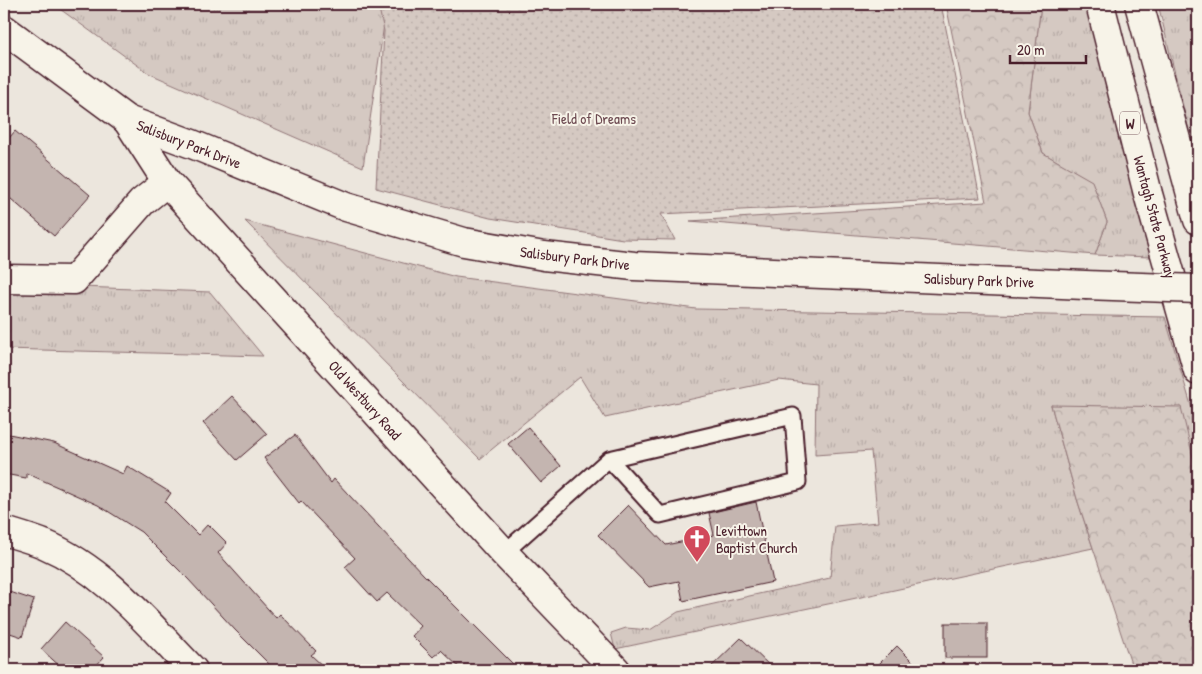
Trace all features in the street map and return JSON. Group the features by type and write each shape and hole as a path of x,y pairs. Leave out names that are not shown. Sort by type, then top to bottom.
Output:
{"main road":[{"name":"Wantagh State Parkway","path":"1100,4 1148,194 1198,371"},
{"path":"1139,4 1198,220"},
{"name":"Salisbury Park Drive","path":"4,29 127,120 192,144 346,207 464,242 544,256 634,266 1198,289"},
{"name":"Old Westbury Road","path":"127,120 167,182 504,553 616,670"},
{"path":"6,278 74,280 142,202 167,182"},
{"path":"4,531 44,544 90,570 117,592 193,670"}],"lane":[{"path":"504,553 610,459 793,416 798,482 660,515 610,459"}],"green space":[{"path":"53,4 385,4 386,11 363,167 148,73"},
{"name":"Field of Dreams","path":"378,4 941,4 980,198 661,214 675,240 623,239 490,218 376,188 384,31"},
{"path":"946,4 1041,4 1028,112 1043,153 1092,181 1107,222 1095,255 690,221 986,202"},
{"path":"1041,4 1087,4 1151,257 1095,255 1107,222 1092,182 1043,153 1028,112"},
{"path":"1158,4 1198,4 1198,168"},
{"path":"245,221 456,277 696,309 1165,317 1198,429 1198,478 1193,460 1051,405 1077,499 1093,548 615,649 611,633 626,628 650,630 678,612 830,578 835,526 878,522 871,451 815,455 816,384 779,380 605,418 580,377 480,459"},
{"path":"4,284 210,292 263,356 4,349"},
{"path":"1051,405 1181,407 1198,478 1198,670 1133,670 1077,499"}],"building":[{"path":"15,131 90,195 54,236 4,193 4,144"},
{"path":"232,396 267,434 237,460 203,423"},
{"path":"528,427 561,466 541,483 508,444"},
{"path":"4,433 54,443 123,474 127,466 171,493 165,502 198,535 208,524 227,543 218,553 276,618 280,614 316,651 311,655 327,670 275,670 141,532 98,505 26,473 26,478 4,474"},
{"path":"295,435 331,483 334,479 423,574 519,670 462,670 441,650 433,657 412,636 421,626 387,593 377,602 345,567 355,558 301,501 299,503 264,458"},
{"name":"Levittown Baptist Church","path":"756,502 773,582 683,601 679,581 649,587 598,535 628,505 666,545 714,535 709,513"},
{"path":"4,590 34,600 22,637 4,631"},
{"path":"65,622 104,657 92,670 64,670 41,649"},
{"path":"945,623 987,623 987,658 945,658"},
{"path":"741,638 774,670 708,670"},
{"path":"897,646 921,670 873,670"}],"place":[{"name":"Levittown Baptist Church","path":"697,563"}]}
